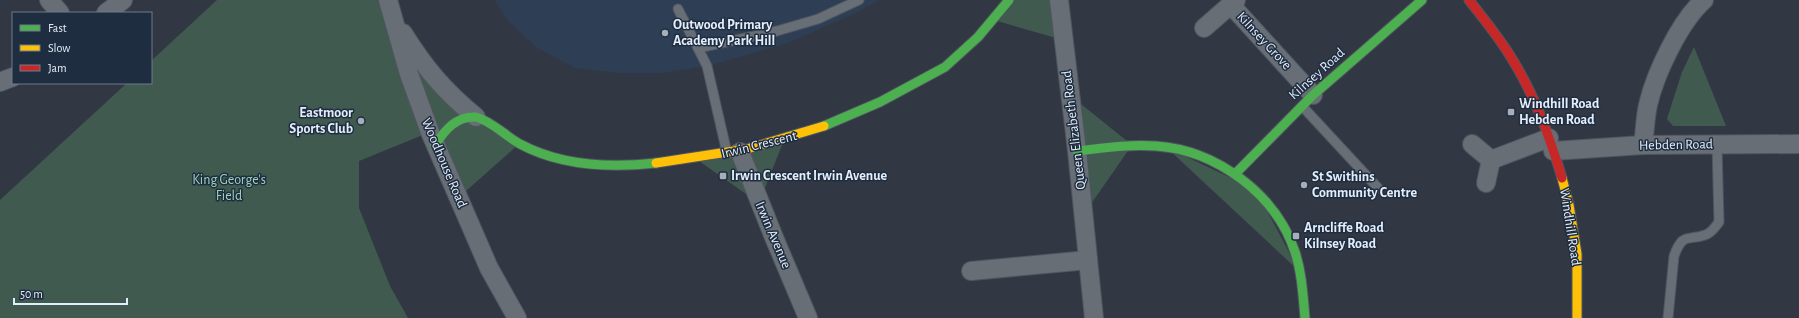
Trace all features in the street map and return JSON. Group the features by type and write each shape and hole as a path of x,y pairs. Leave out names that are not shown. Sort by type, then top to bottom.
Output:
{"street":[{"path":"49,0 59,12"},
{"path":"109,12 123,0"},
{"name":"Irwin Crescent","path":"389,8 426,68 453,98 476,117 519,144 538,153 574,161 610,165 651,165 734,153 790,138 853,115 930,76 956,58 994,20 1009,0"},
{"name":"Kilnsey Road","path":"1236,173 1308,100 1422,0"},
{"name":"Windhill Road","path":"1469,0 1514,62 1540,112 1551,144 1569,207 1577,254 1577,318"},
{"path":"1643,145 1648,105 1661,68 1676,35 1704,0"},
{"name":"Kilnsey Grove","path":"1204,28 1233,2 1308,100"},
{"name":"Queen Elizabeth Road","path":"1058,3 1077,151 1094,318"},
{"name":"Woodhouse Road","path":"389,8 409,74 435,145 489,268 517,318"},
{"path":"0,82 12,77"},
{"path":"435,145 452,124 465,118 476,117"},
{"path":"1472,144 1491,160"},
{"path":"1491,160 1551,144"},
{"name":"Hebden Road","path":"1551,144 1799,144"},
{"path":"1077,151 1132,145 1166,147 1190,151 1212,160 1236,173 1256,190 1274,213 1292,244 1299,271 1305,318"},
{"name":"Irwin Avenue","path":"734,153 762,209 808,318"},
{"path":"1486,183 1491,160"},
{"path":"971,271 1088,260"}],"lane":[{"path":"698,48 777,31 818,19 859,0"},
{"path":"678,9 707,66 734,153"},
{"path":"1308,100 1378,188"},
{"path":"1668,318 1674,256 1677,247 1688,237 1706,235 1713,231 1719,222 1717,145"}],"shaded area":[{"name":"Outwood Primary Academy Park Hill","path":"494,0 879,0 854,14 785,44 707,66 663,73 617,73 575,68 537,48 510,23"}],"green space":[{"name":"King George's Field","path":"217,0 388,0 426,68 519,144 458,198 430,132 359,161 359,208 390,286 408,318 0,318 0,200 126,84 152,84 152,60"},
{"path":"1009,0 1059,0 1063,40 994,20"},
{"path":"1694,47 1726,126 1673,126 1667,119 1682,72"},
{"path":"1071,96 1132,145 1084,214"},
{"path":"784,140 759,203 696,159"},
{"path":"1166,147 1256,190 1299,271"}],"traffic: fast":[{"path":"824,126 880,102 945,67 978,37 1009,0"},
{"path":"1236,173 1313,95 1422,0"},
{"path":"435,145 447,129 457,121 469,117 476,117 488,122 514,141 552,157 586,164 639,165 656,163"},
{"path":"1077,151 1136,146 1156,146 1178,149 1200,156 1221,166 1241,179 1258,194 1274,212 1286,231 1295,252 1299,268 1305,318"}],"traffic: slow":[{"path":"656,163 747,149 824,126"},
{"path":"1562,178 1569,205 1577,254 1577,318"}],"traffic: jam":[{"path":"1469,0 1504,47 1526,84 1546,130 1562,178"}],"place":[{"name":"Outwood Primary Academy Park Hill","path":"665,33"},
{"name":"Windhill Road Hebden Road","path":"1511,112"},
{"name":"Eastmoor Sports Club","path":"361,121"},
{"name":"Irwin Crescent Irwin Avenue","path":"723,176"},
{"name":"St Swithins Community Centre","path":"1304,185"},
{"name":"Arncliffe Road Kilnsey Road","path":"1296,236"}]}
